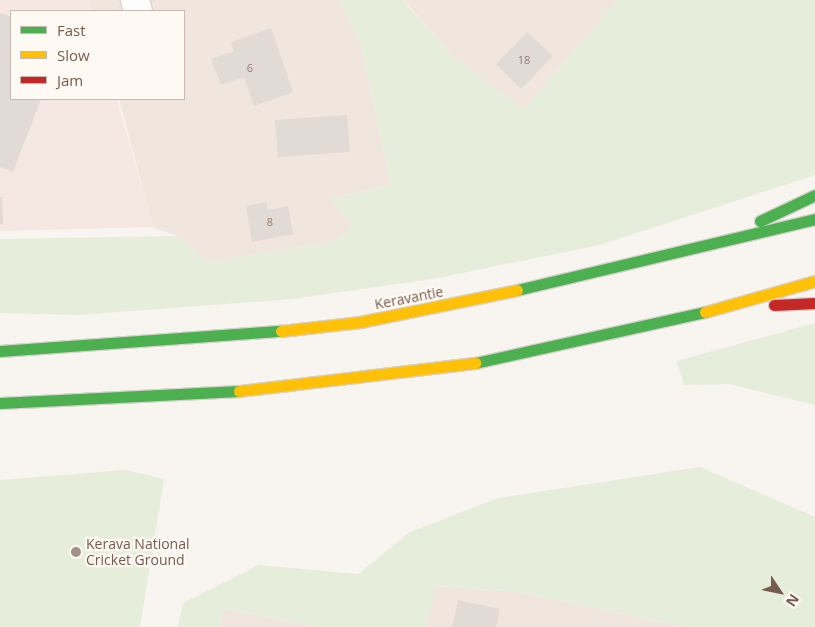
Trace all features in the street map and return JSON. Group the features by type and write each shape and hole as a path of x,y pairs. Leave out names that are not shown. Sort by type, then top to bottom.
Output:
{"main road":[{"path":"709,244 815,195"},
{"name":"Keravantie","path":"0,351 215,338 360,322 582,277 815,219"},
{"path":"0,403 380,378 460,366 727,308 815,282"},
{"path":"727,308 815,303"}],"shaded area":[{"path":"0,0 89,0 92,10 10,10 10,100 117,100 153,227 0,231"},
{"path":"88,0 339,0 361,45 391,185 330,199 353,226 336,241 210,262 177,236 153,227 119,100 185,100 185,10 92,10"},
{"path":"404,0 618,0 523,109 453,57"},
{"path":"434,586 519,592 684,627 426,627"},
{"path":"223,608 317,627 220,627"}],"green space":[{"path":"339,0 403,0 453,57 523,109 618,0 815,0 815,175 600,245 433,279 293,299 78,315 0,313 0,239 177,236 210,262 336,241 353,226 330,199 391,185 361,45"},
{"path":"815,323 815,405 729,384 684,385 676,361"},
{"path":"700,467 815,517 815,627 684,627 519,592 435,586 426,627 317,627 223,608 220,627 178,627 183,603 259,565 358,574 410,532 498,498"},
{"name":"Kerava National Cricket Ground","path":"125,470 164,479 140,627 0,627 0,480"}],"building":[{"path":"0,13 10,17 10,100 41,100 13,172 0,167"},
{"path":"271,28 293,92 254,106 244,77 221,85 211,59 234,51 231,42"},
{"path":"527,32 553,56 521,89 496,64"},
{"path":"347,115 350,152 278,157 275,120"},
{"path":"0,197 2,197 3,224 0,224"},
{"path":"266,202 268,210 288,206 293,234 252,242 246,206"},
{"path":"458,600 500,609 496,627 452,627"}],"traffic: fast":[{"path":"760,221 815,195"},
{"path":"517,290 815,219"},
{"path":"475,363 705,312"},
{"path":"0,351 281,331"},
{"path":"0,403 239,391"}],"traffic: slow":[{"path":"705,312 815,281"},
{"path":"281,331 360,322 517,290"},
{"path":"239,391 475,363"}],"traffic: jam":[{"path":"774,305 815,303"}],"place":[{"name":"Kerava National Cricket Ground","path":"76,552"}]}
